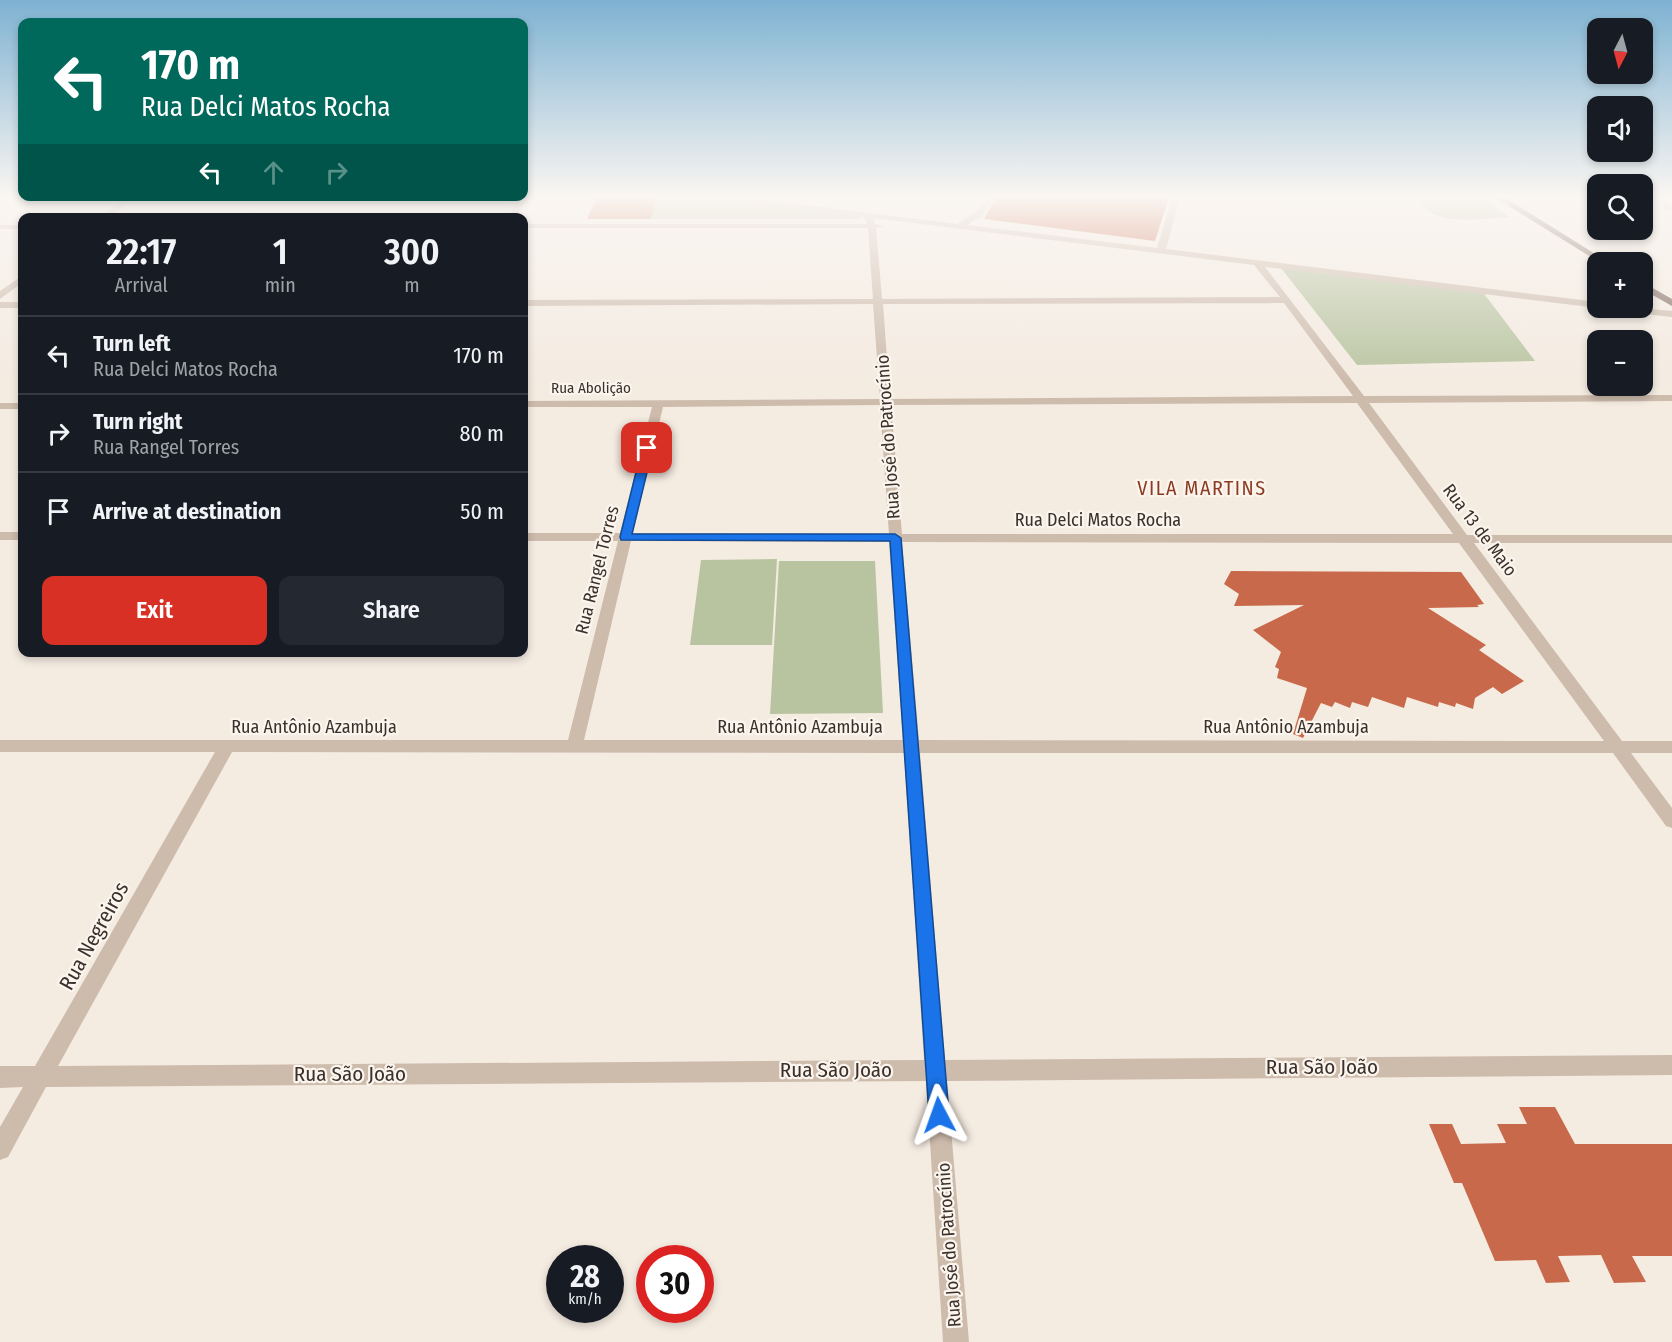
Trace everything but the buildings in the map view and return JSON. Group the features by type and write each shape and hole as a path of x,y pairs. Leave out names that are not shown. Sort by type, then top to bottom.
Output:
{"main road":[{"path":"1653,292 1672,303"}],"street":[{"name":"Rua José do Patrocínio","path":"873,260 956,1342"},
{"path":"1230,260 1587,304"},
{"name":"Rua 13 de Maio","path":"1257,263 1361,399 1672,820"},
{"path":"0,296 18,282"},
{"path":"528,303 1287,300"},
{"path":"0,305 18,305"},
{"path":"1653,312 1672,314"},
{"name":"Rua Abolição","path":"528,404 1672,398"},
{"name":"Rua Rangel Torres","path":"574,746 658,403"},
{"path":"0,406 18,406"},
{"path":"0,536 18,536"},
{"name":"Rua Delci Matos Rocha","path":"528,537 1672,539"},
{"name":"Rua Antônio Azambuja","path":"0,746 1672,747"},
{"name":"Rua Negreiros","path":"0,1149 227,746"},
{"name":"Rua São João","path":"0,1077 1672,1065"}],"green space":[{"path":"1281,268 1482,291 1535,361 1357,365"},
{"path":"777,559 772,645 690,645 701,560"},
{"path":"779,561 875,561 883,713 770,714"}],"district":[{"name":"VILA MARTINS","path":"1202,488"}],"route":[{"path":"647,448 626,537 895,538 939,1115"}]}
